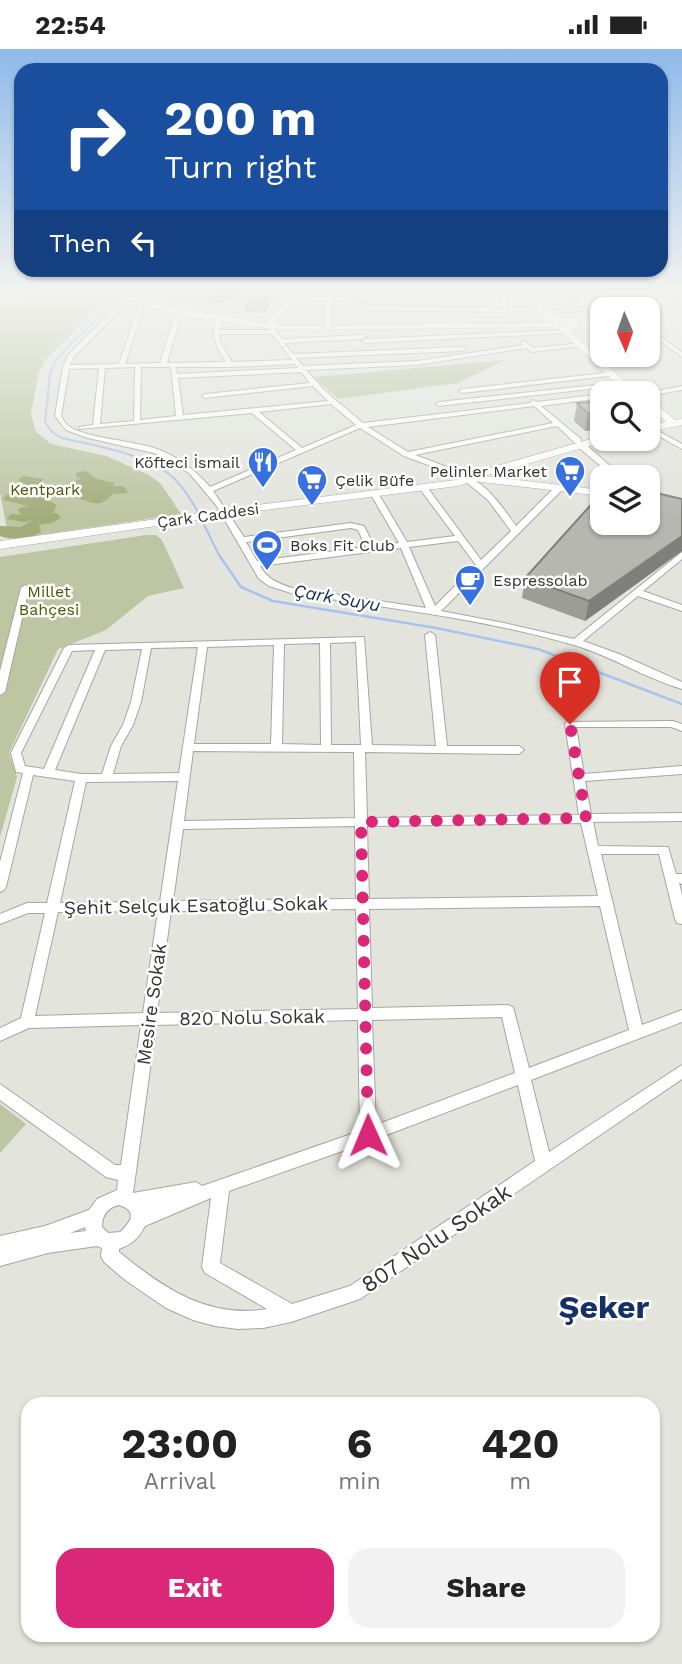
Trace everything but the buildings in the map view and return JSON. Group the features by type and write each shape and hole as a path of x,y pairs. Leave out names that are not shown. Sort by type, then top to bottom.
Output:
{"main road":[{"path":"606,366 619,381"},
{"path":"612,366 628,381"},
{"name":"Çark Caddesi","path":"463,479 590,440"},
{"name":"Çark Caddesi","path":"0,545 219,513 424,489 580,443"},
{"path":"442,477 590,492"},
{"name":"Çark Caddesi","path":"374,493 442,477"}],"street":[{"path":"89,366 66,367 58,416 68,429 160,451 185,465 202,479 219,513 240,540 262,577 272,584 291,590 433,613 576,642 682,686"},
{"path":"96,426 102,366"},
{"path":"137,422 138,366"},
{"path":"173,366 180,418"},
{"path":"231,366 234,374"},
{"path":"174,376 234,374 283,366"},
{"path":"300,366 359,426 409,454 463,479 491,498 516,531"},
{"path":"462,391 614,374"},
{"path":"568,379 588,398"},
{"path":"205,396 316,384"},
{"path":"456,385 480,410"},
{"path":"514,385 605,465"},
{"path":"660,391 682,388"},
{"path":"439,404 590,389"},
{"path":"209,490 359,426 588,398"},
{"path":"68,429 334,402"},
{"path":"254,411 301,451"},
{"path":"409,454 558,424"},
{"path":"660,434 682,447"},
{"path":"409,454 442,477"},
{"path":"433,613 559,488"},
{"path":"424,489 480,564"},
{"path":"374,493 404,544 433,613"},
{"path":"240,540 356,526 361,528 371,548"},
{"path":"254,565 461,538"},
{"path":"576,642 682,555"},
{"path":"0,692 25,588"},
{"path":"636,592 682,608"},
{"path":"430,635 442,749"},
{"path":"183,776 81,778 20,769 16,753 69,648 361,639 361,822 368,1135"},
{"path":"325,640 326,748"},
{"path":"276,747 279,641"},
{"name":"Mesire Sokak","path":"129,1199 128,1174 203,644"},
{"path":"106,778 116,746 128,725 136,702 147,646"},
{"path":"48,773 101,647"},
{"path":"631,663 682,678"},
{"path":"637,1033 586,818 570,724 673,724 682,728"},
{"path":"187,747 519,750"},
{"path":"0,887 29,770"},
{"path":"579,778 682,770"},
{"path":"27,1022 81,778"},
{"path":"176,825 682,817"},
{"path":"594,850 664,850 677,879 682,919"},
{"name":"Şehit Selçuk Esatoğlu Sokak","path":"0,919 27,908 604,901"},
{"name":"820 Nolu Sokak","path":"0,1035 27,1022 508,1011 523,1076"},
{"path":"139,1220 221,1186 368,1135 682,1016"},
{"name":"807 Nolu Sokak","path":"291,1313 354,1293 682,1071"},
{"path":"523,1076 544,1165"},
{"path":"0,1091 112,1172 128,1174"},
{"path":"0,1244 45,1234 94,1216 104,1202 111,1199 129,1199 221,1186"},
{"path":"221,1186 211,1267 291,1313"},
{"path":"0,1257 47,1245 104,1240 118,1242 132,1234 139,1220 139,1213 129,1199"},
{"path":"94,1216 94,1231 104,1240 110,1256 136,1278 182,1307 233,1322 261,1322 291,1313"}],"green space":[{"name":"Kentpark","path":"0,366 42,366 31,413 36,432 51,444 106,456 149,475 161,484 181,514 33,536 8,534 0,493"},
{"path":"433,366 492,366 458,383 338,399 314,377"},
{"path":"86,471 97,479 115,483 113,486 124,486 128,493 112,494 99,503 75,498 74,495 78,493 73,482 82,478 76,477 76,473"},
{"path":"24,476 43,479 40,484 31,485 34,489 46,491 44,494 47,500 57,505 53,513 57,513 61,518 39,525 41,532 32,536 21,539 5,538 0,536 0,526 21,527 32,520 24,522 7,519 11,514 22,515 18,511 20,508 28,506 3,500 7,494 17,493 9,490 26,485 18,480"},
{"name":"Millet Bahçesi","path":"156,535 162,540 184,588 148,596 106,630 58,649 9,753 17,777 0,837 0,557"},
{"path":"0,1104 26,1124 0,1153"}],"waterway":[{"name":"Çark Suyu","path":"53,366 45,422 53,433 62,438 132,455 169,474 192,502 219,555"},
{"name":"Çark Suyu","path":"219,555 241,587 273,601 436,628 538,649 682,704"}],"place":[{"name":"Köfteci İsmail","path":"263,489"},
{"name":"Pelinler Market","path":"570,498"},
{"name":"Çelik Büfe","path":"312,507"},
{"name":"Boks Fit Club","path":"267,572"},
{"name":"Espressolab","path":"470,607"}],"district":[{"name":"Şeker","path":"604,1307"}],"route":[{"path":"368,1135 361,822 586,818 570,724"}]}
